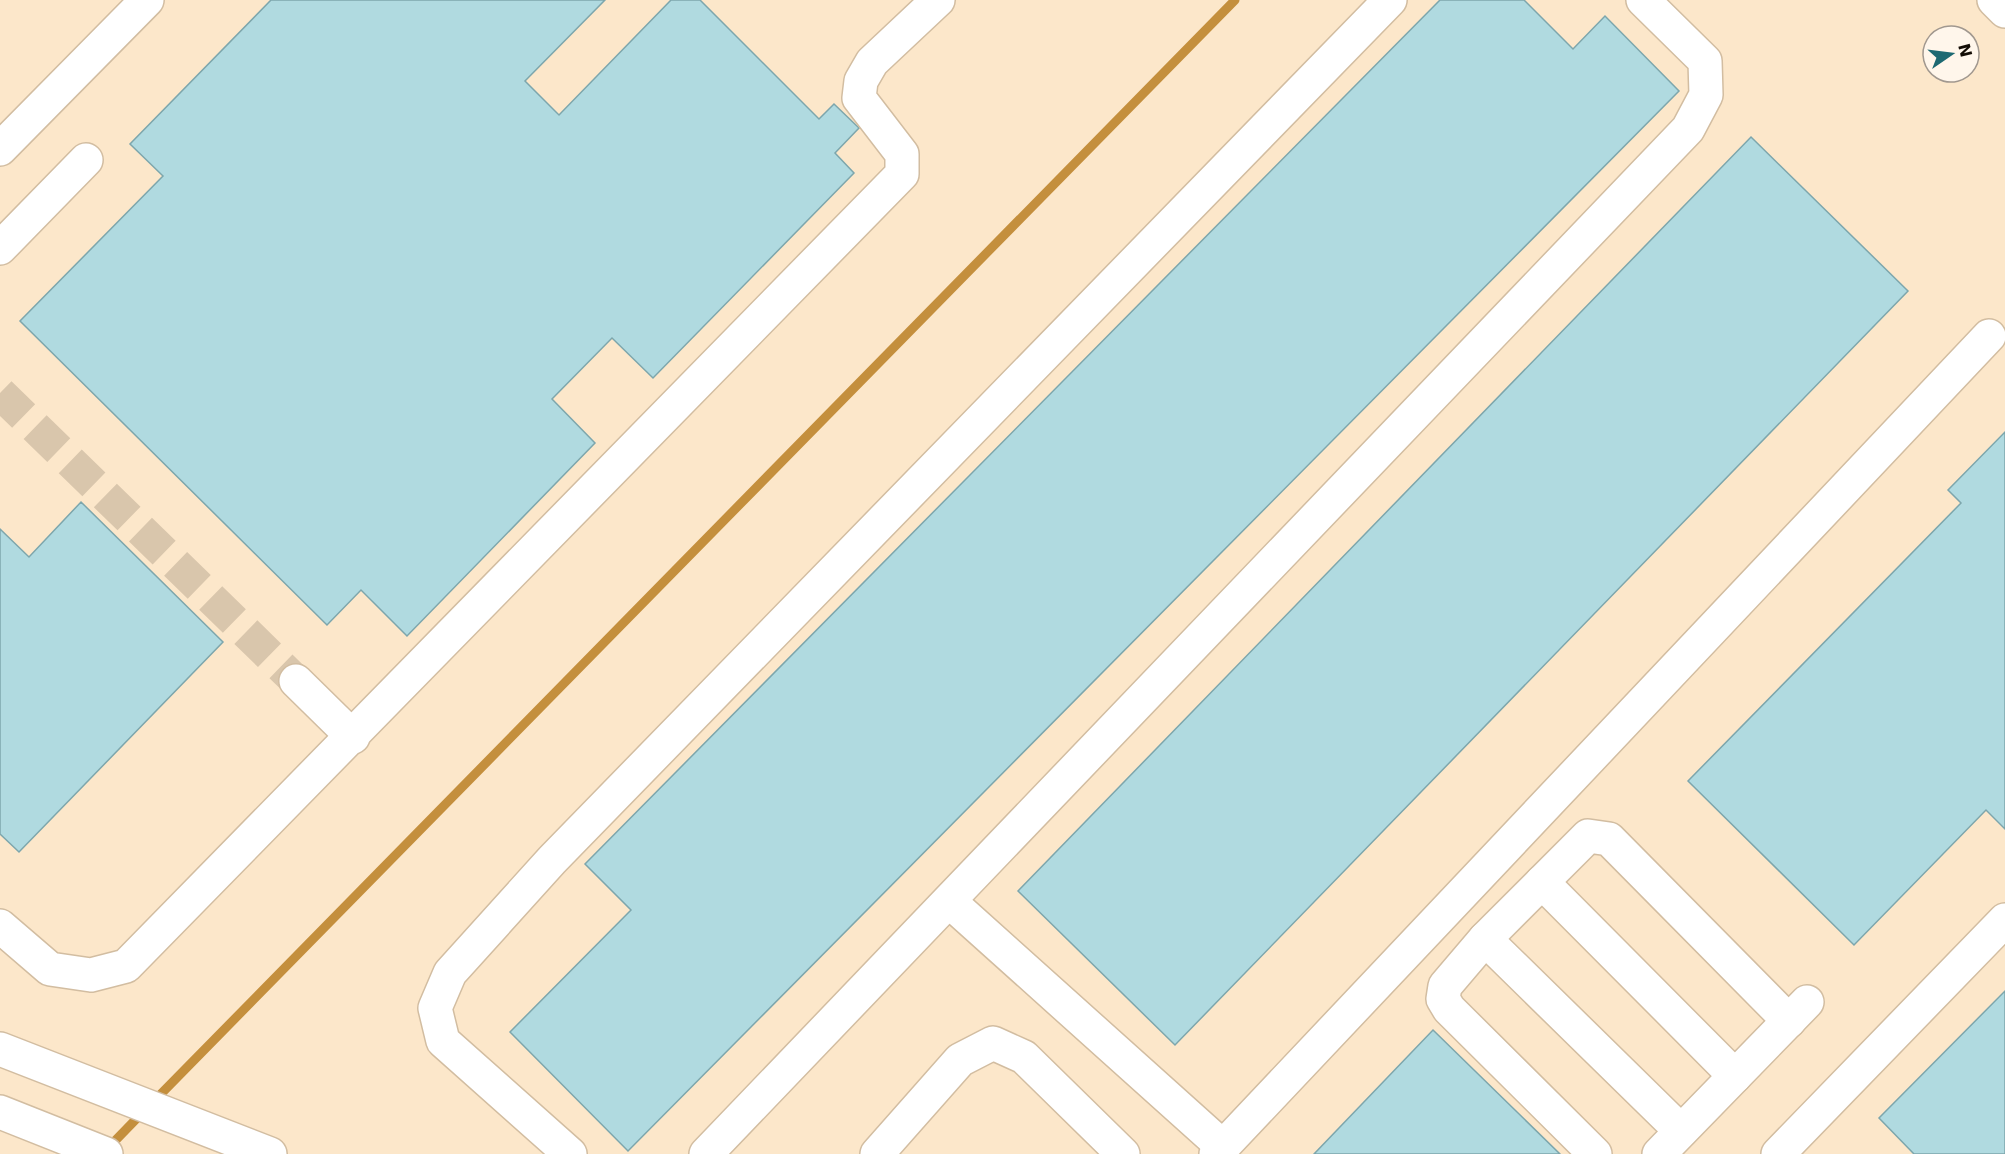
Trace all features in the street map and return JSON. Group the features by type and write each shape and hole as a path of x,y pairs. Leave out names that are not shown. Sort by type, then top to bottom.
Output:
{"main road":[{"path":"0,149 147,0"},
{"path":"1,927 50,969 92,975 126,966 353,737 902,174 902,154 859,98 861,81 872,62 938,0"},
{"path":"570,1154 443,1041 435,1008 450,973 552,860 1390,0"},
{"path":"706,1154 1688,129 1706,95 1705,61 1643,0"},
{"path":"1994,0 2005,11"},
{"path":"0,248 86,160"},
{"path":"949,901 1219,1150 1989,336"},
{"path":"296,681 353,737"},
{"path":"1485,939 1670,1143 1798,1012 1609,839 1588,836 1485,939 1445,986 1443,999 1449,1009 1595,1154"},
{"path":"1542,882 1735,1076"},
{"path":"1778,1154 2005,920"},
{"path":"877,1154 960,1060 993,1043 1024,1056 1123,1154"},
{"path":"0,1049 270,1154"},
{"path":"0,1112 106,1154"}],"building":[{"path":"271,0 605,0 525,81 559,115 671,0 700,0 819,119 834,104 859,128 835,153 854,173 653,378 612,338 552,399 595,443 407,636 361,590 327,625 20,321 163,176 130,144"},
{"path":"1440,0 1524,0 1573,49 1605,16 1679,91 628,1151 510,1032 631,910 585,864"},
{"path":"1751,137 1908,291 1175,1045 1018,891"},
{"path":"2005,432 2005,829 1986,810 1854,945 1688,781 1961,503 1948,490"},
{"path":"81,502 223,642 19,852 0,834 0,529 29,557"},
{"path":"2005,991 2005,1154 1914,1154 1879,1118"},
{"path":"1433,1030 1560,1154 1314,1154"}],"waterway":[{"path":"154,1101 1235,0"},
{"path":"108,1148 144,1111"}],"tunnel":[{"path":"0,393 296,681"}]}
